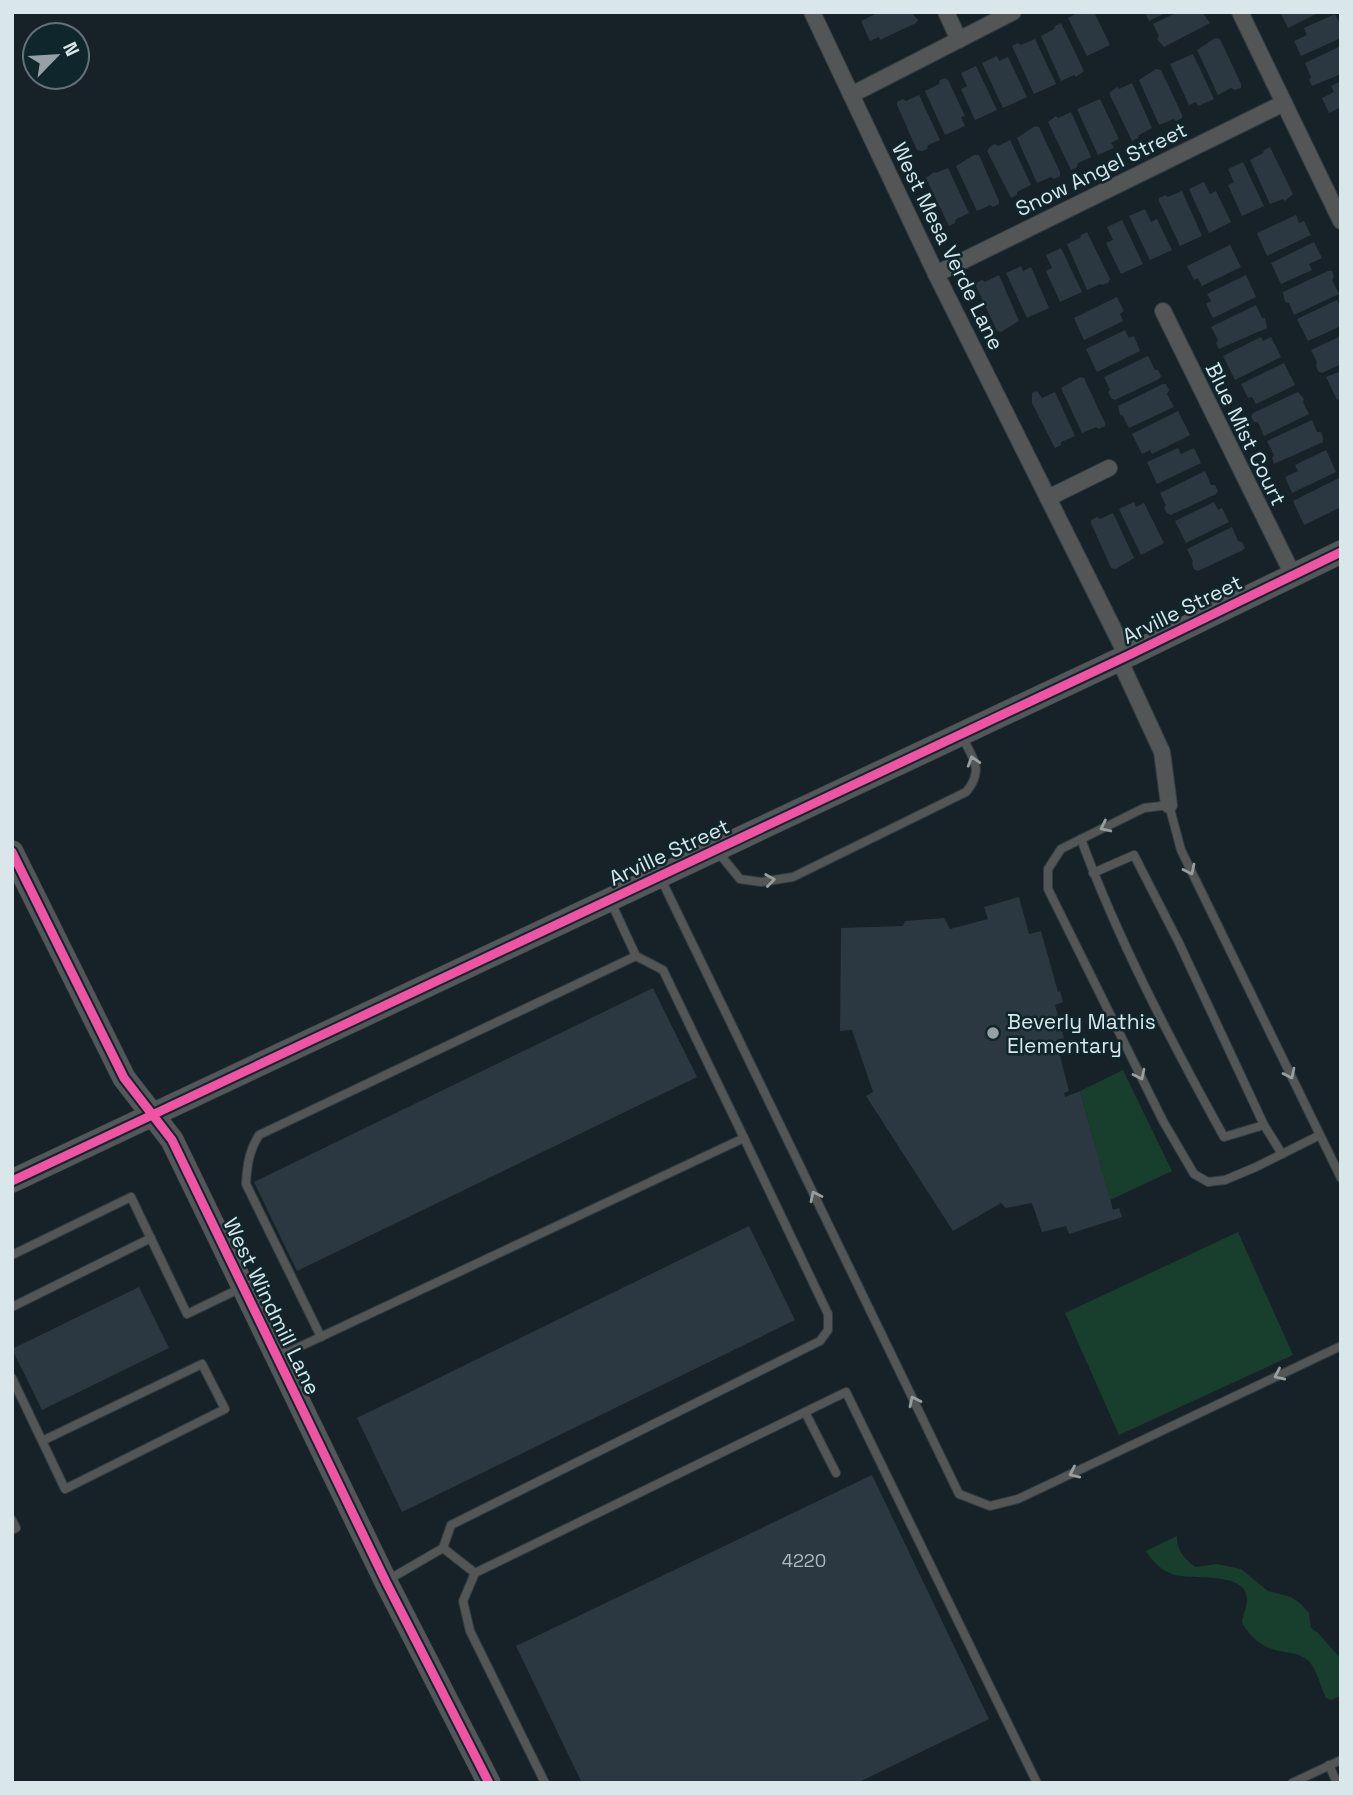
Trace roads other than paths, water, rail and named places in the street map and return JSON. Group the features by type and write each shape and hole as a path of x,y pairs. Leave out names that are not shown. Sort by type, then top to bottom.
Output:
{"street":[{"name":"West Mesa Verde Lane","path":"811,12 1123,657 1162,752 1169,805"},
{"path":"946,12 959,40"},
{"path":"851,95 1013,12"},
{"path":"1240,12 1341,221"},
{"name":"Snow Angel Street","path":"936,274 1284,103"},
{"name":"Blue Mist Court","path":"1163,311 1293,575"},
{"path":"1048,498 1109,468"},
{"name":"Arville Street","path":"12,1181 1341,552"},
{"name":"West Windmill Lane","path":"12,852 124,1077 172,1140 386,1582 489,1783"}],"lane":[{"path":"716,849 740,879 761,883 793,877 966,792 976,781 977,766 961,734"},
{"path":"1320,1135 1225,1180 1208,1182 1194,1174 1163,1121 1048,889 1048,869 1061,849 1144,808 1169,805 1181,850 1341,1178"},
{"path":"1081,839 1093,873 1175,1049 1224,1137 1264,1125"},
{"path":"1093,873 1134,855 1180,943 1264,1125 1282,1154"},
{"path":"659,876 959,1494 990,1506 1018,1499 1341,1346"},
{"path":"386,1582 443,1548 451,1525 820,1341 828,1330 828,1314 663,970 636,956 610,899"},
{"path":"321,1337 246,1184 247,1163 252,1145 260,1135 636,956"},
{"path":"277,1357 744,1138"},
{"path":"12,1255 131,1197 187,1314 243,1287"},
{"path":"12,1307 151,1238"},
{"path":"12,1378 42,1441 65,1489 225,1409 202,1364 42,1441"},
{"path":"545,1783 470,1631 463,1601 475,1573 846,1392 1037,1783"},
{"path":"805,1412 836,1473"},
{"path":"12,1520 16,1528 12,1530"},
{"path":"443,1548 475,1573"},
{"path":"1292,1783 1341,1760"},
{"path":"1329,1765 1337,1783"}],"place":[{"name":"Beverly Mathis Elementary","path":"993,1033"}]}
